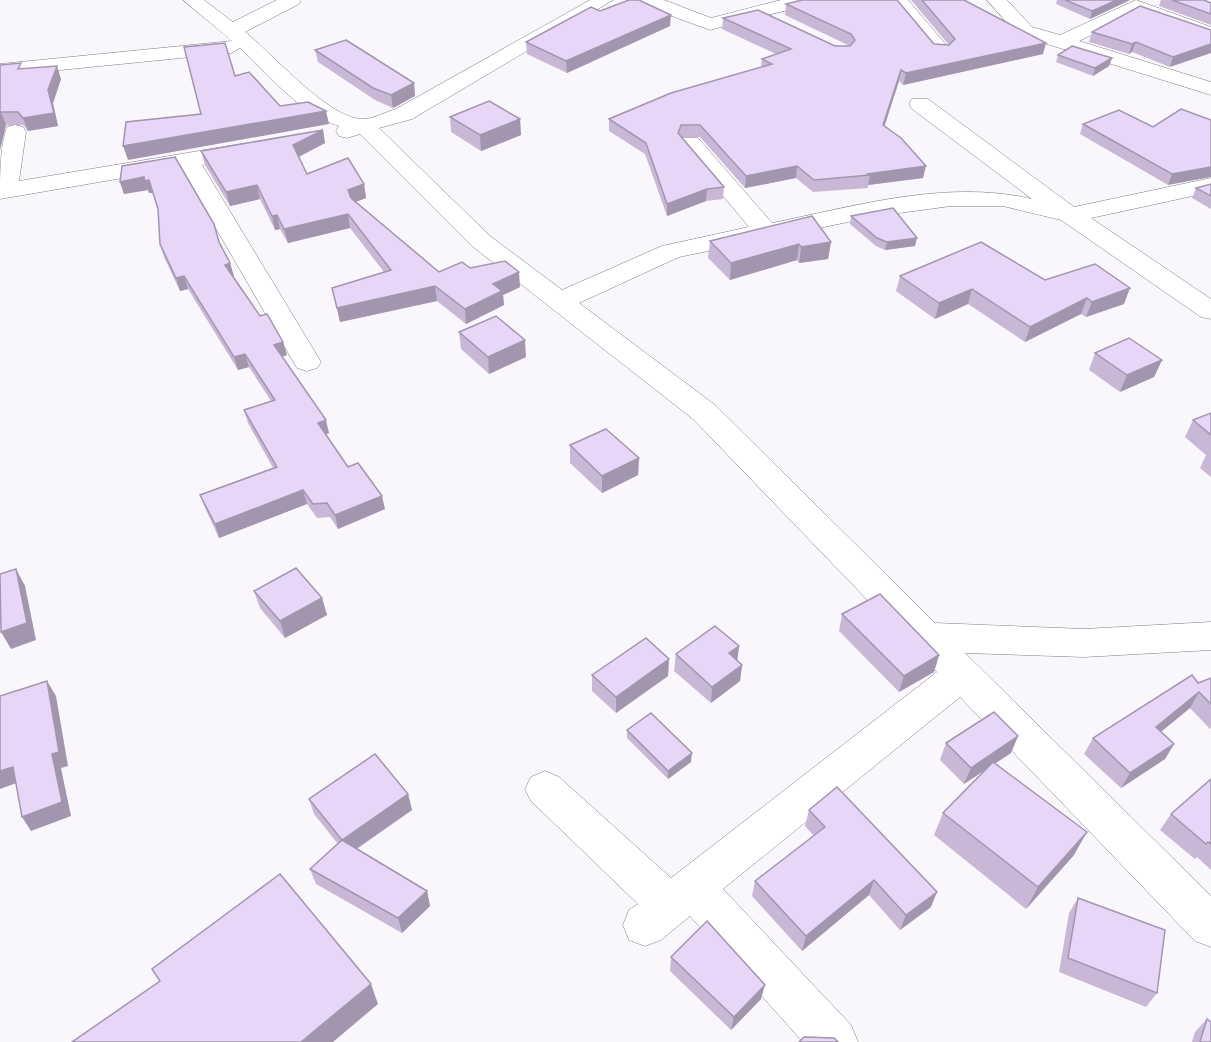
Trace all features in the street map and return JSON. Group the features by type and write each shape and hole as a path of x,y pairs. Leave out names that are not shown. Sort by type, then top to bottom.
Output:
{"street":[{"path":"192,0 240,38 296,91 333,117 365,127 481,241 704,411 1211,926"},
{"path":"0,70 240,38 292,0"},
{"path":"318,136 365,127 404,114 604,0"},
{"path":"646,0 710,24 804,0"},
{"path":"898,0 939,50"},
{"path":"996,0 1025,31 1211,89"},
{"path":"1062,42 1136,6 1211,33"},
{"path":"758,12 789,27"},
{"path":"920,104 1070,215 1211,311"},
{"path":"15,132 3,192 271,145"},
{"path":"690,143 765,230"},
{"path":"188,161 307,362"},
{"path":"560,301 671,251 765,230 951,199 1004,199 1070,215 1211,185"},
{"path":"926,637 1084,644 1211,636"},
{"path":"669,906 962,674"},
{"path":"545,789 669,906 834,1042"}],"building":[{"path":"629,0 639,0 671,15 566,61 526,42 591,7 600,11"},
{"path":"802,0 897,0 934,44 949,45 955,39 922,0 964,0 1046,43 906,73 901,70 883,125 901,138 926,166 868,174 870,175 814,180 797,166 746,176 700,125 681,125 678,133 724,187 707,189 667,204 646,143 609,119 671,93 772,64 762,59 791,49 723,18 758,10 835,46 850,46 855,40 851,34 786,4"},
{"path":"1065,0 1117,0 1092,11"},
{"path":"1172,0 1204,0 1211,3 1211,14"},
{"path":"1140,6 1211,30 1211,44 1173,57 1136,42 1132,44 1092,32"},
{"path":"346,40 414,83 391,95 373,88 315,50"},
{"path":"225,43 235,76 249,72 280,106 308,102 326,111 123,146 126,122 201,114 184,47"},
{"path":"1072,46 1112,58 1095,68 1058,55"},
{"path":"21,63 18,69 57,66 48,90 54,113 23,118 18,112 1,112 0,114 0,65"},
{"path":"489,101 520,119 480,135 450,117"},
{"path":"1181,109 1211,120 1211,167 1172,174 1083,124 1119,110 1153,127"},
{"path":"323,130 293,145 307,174 348,158 364,184 348,190 351,198 439,272 462,262 470,268 505,261 519,272 493,284 502,291 465,309 435,286 337,308 332,288 391,270 348,214 284,229 277,215 272,216 257,185 226,192 201,151"},
{"path":"175,157 214,224 219,242 230,263 225,265 260,316 267,314 283,342 274,345 326,420 318,423 348,467 358,463 382,496 335,515 327,503 313,504 303,490 215,524 200,495 277,467 244,410 275,400 245,354 234,357 184,276 176,278 160,244 158,209 149,180 145,181 144,177 120,182 122,166"},
{"path":"1211,184 1211,196 1196,188"},
{"path":"893,208 917,238 887,242 877,238 851,216"},
{"path":"812,216 831,242 801,247 799,244 731,263 710,241"},
{"path":"981,242 1045,280 1095,264 1130,288 1092,302 1087,298 1030,327 972,289 939,303 900,276"},
{"path":"496,316 525,340 488,357 459,332"},
{"path":"1129,338 1162,360 1127,375 1095,353"},
{"path":"1211,413 1211,435 1193,420"},
{"path":"606,429 639,458 602,476 570,445"},
{"path":"296,568 322,598 280,621 254,591"},
{"path":"16,569 27,623 1,632 0,574"},
{"path":"880,594 939,655 904,676 842,614"},
{"path":"715,626 739,646 729,653 742,665 712,687 676,654"},
{"path":"646,638 669,659 616,697 592,675"},
{"path":"1192,675 1198,683 1211,678 1211,704 1199,692 1156,727 1174,744 1130,773 1093,738"},
{"path":"47,681 59,752 52,754 62,802 22,817 13,767 0,771 0,696"},
{"path":"994,712 1018,736 971,768 946,743"},
{"path":"651,713 692,753 668,771 627,730"},
{"path":"375,754 408,794 342,840 309,799"},
{"path":"993,762 1087,832 1038,887 943,813"},
{"path":"1211,779 1211,844 1208,842 1206,844 1171,814"},
{"path":"837,787 937,892 906,915 874,880 806,936 755,881 825,827 809,810"},
{"path":"342,840 427,891 398,918 310,869"},
{"path":"280,874 371,984 301,1042 72,1042 160,981 152,969"},
{"path":"1078,898 1165,930 1157,993 1068,958"},
{"path":"707,921 765,985 734,1017 671,957"},
{"path":"1207,1019 1211,1022 1211,1042 1200,1042"},
{"path":"804,1037 834,1038 838,1042 799,1042"}]}
